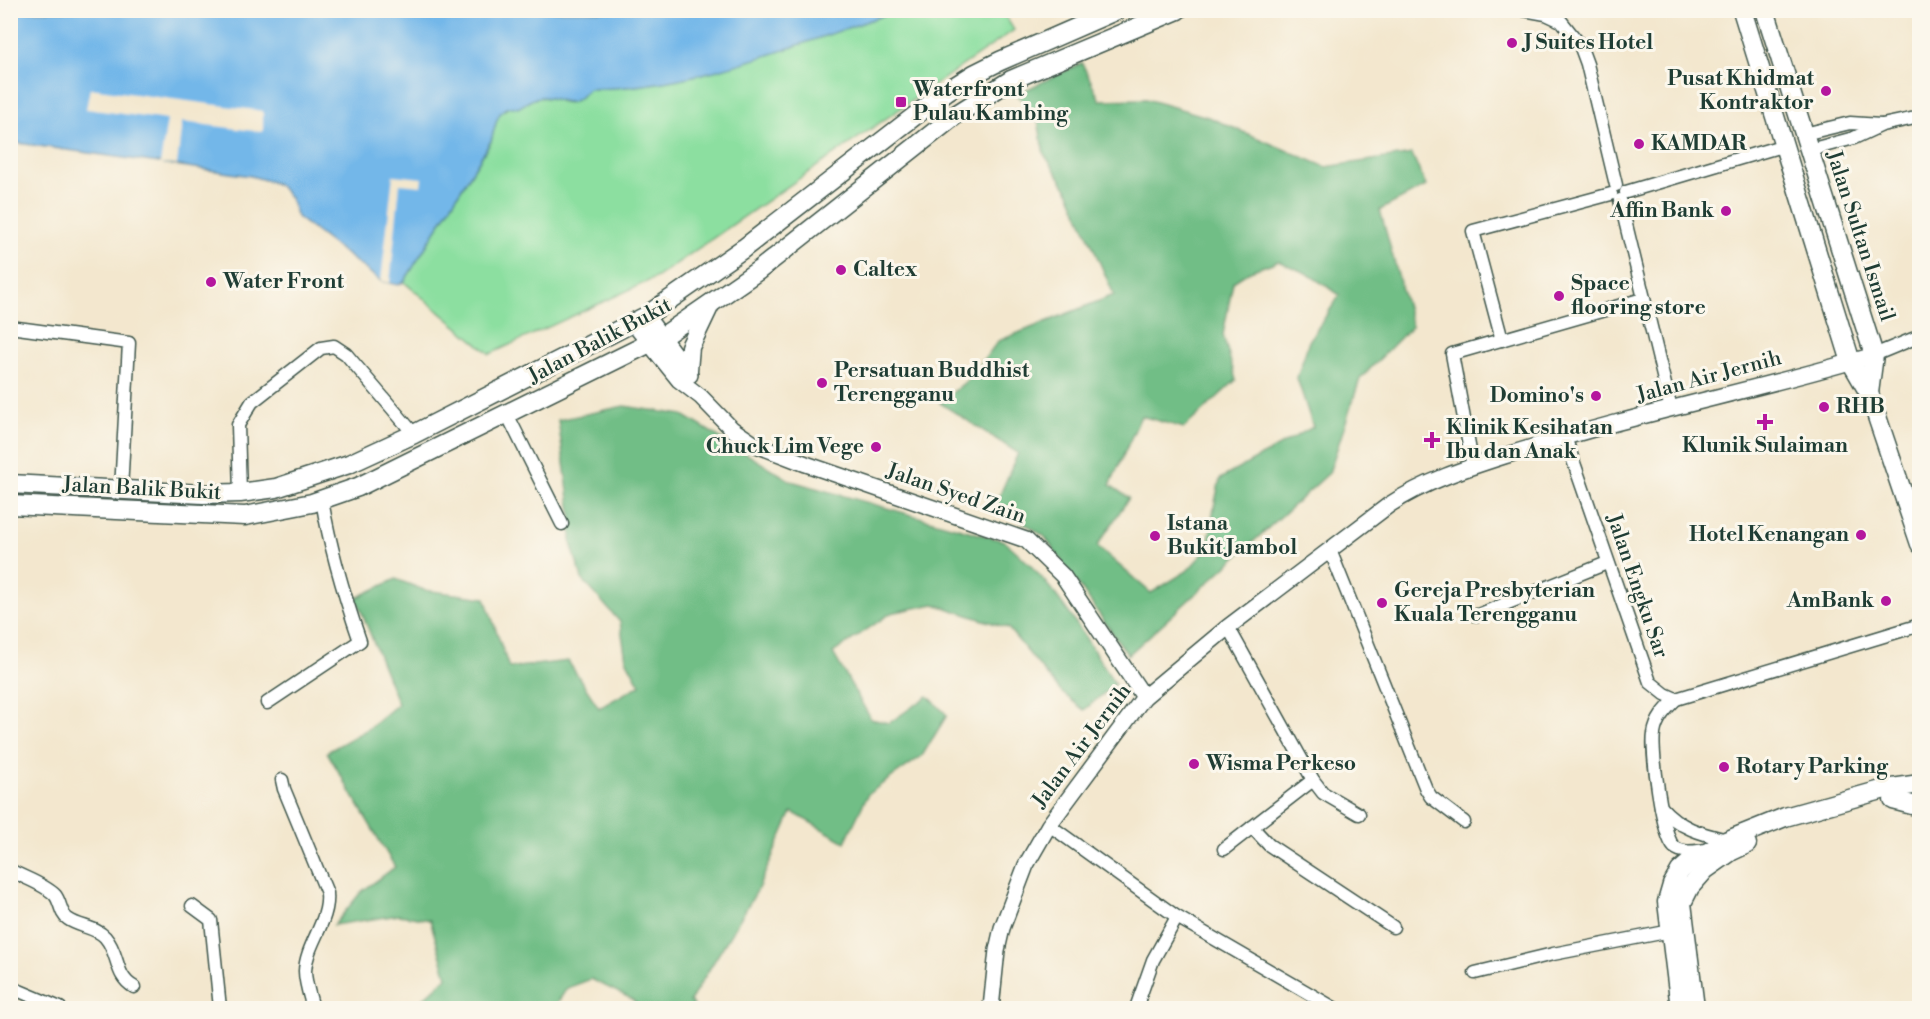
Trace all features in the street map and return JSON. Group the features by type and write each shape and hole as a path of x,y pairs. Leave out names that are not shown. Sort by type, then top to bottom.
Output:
{"main road":[{"name":"Jalan Balik Bukit","path":"10,484 203,494 240,493 276,488 316,477 349,464 414,434 639,320 744,248 947,91 974,74 1117,10"},
{"name":"Jalan Balik Bukit","path":"10,504 245,516 322,500 358,487 656,341 710,306 759,270 957,114 986,94 1011,80 1178,10"},
{"name":"Jalan Sultan Ismail","path":"1742,10 1851,362 1869,393 1920,544"},
{"name":"Jalan Sultan Ismail","path":"1765,10 1874,355 1869,393"},
{"path":"688,370 690,347 710,306"},
{"path":"1680,1008 1667,902 1672,885 1688,864 1728,840 1785,817 1886,789 1920,783"},
{"path":"1695,1008 1682,903 1690,887 1705,870 1732,851 1759,838 1872,803 1920,795"},
{"path":"1893,800 1920,807"}],"street":[{"path":"1524,10 1561,21 1580,45 1587,64 1671,409"},
{"path":"1806,142 1850,123 1882,125 1920,117"},
{"path":"1502,340 1473,231 1618,193 1785,145"},
{"path":"1473,467 1452,354 1643,299"},
{"path":"639,320 656,341 679,380 701,397"},
{"path":"10,327 129,343 121,490"},
{"path":"1874,355 1920,336"},
{"path":"656,341 688,370 701,397"},
{"path":"240,493 238,425 252,402 321,348 333,346 346,354 414,434"},
{"name":"Jalan Air Jernih","path":"991,1008 997,950 1002,928 1026,865 1049,825 1144,697 1228,627 1330,550 1406,494 1433,481 1565,437 1874,355"},
{"name":"Jalan Syed Zain","path":"701,397 732,429 754,444 1026,540 1063,576 1144,697"},
{"path":"507,414 562,525"},
{"name":"Jalan Engku Sar","path":"1565,437 1650,682 1665,694 1676,699"},
{"path":"267,703 360,641 346,601 329,538 322,500"},
{"path":"1330,550 1426,789 1431,797 1464,822"},
{"path":"1475,615 1607,563"},
{"path":"1710,849 1691,852 1675,847 1670,841 1660,806 1653,736 1657,722 1676,699 1920,625"},
{"path":"1228,627 1313,780 1323,792 1359,814"},
{"path":"282,780 327,893 326,911 307,960 305,973 313,1008"},
{"path":"1224,849 1313,780"},
{"path":"1660,806 1684,827 1703,835 1728,840"},
{"path":"1049,825 1177,917 1335,1008"},
{"path":"1252,827 1269,845 1393,927"},
{"path":"10,870 54,895 65,918 81,927 100,931 119,964 121,977 134,987"},
{"path":"192,906 211,920 220,1008"},
{"path":"1136,1008 1153,960 1177,917"},
{"path":"1475,973 1552,954 1671,931"},
{"path":"10,987 60,1008"}],"green space":[{"path":"897,11 1002,11 1014,30 657,277 490,354 404,282 491,142 498,116 505,109 545,97 568,103 574,102 588,89 628,87 706,73 783,50"},
{"path":"1082,63 1100,100 1146,99 1208,117 1326,167 1412,154 1426,186 1380,210 1412,326 1360,379 1329,473 1128,655 1045,537 996,504 1018,453 940,403 971,377 998,341 1114,295 1068,190 1044,154 1038,120 1017,94","holes":["1278,261 1308,274 1340,295 1309,341 1297,378 1313,427 1220,479 1208,548 1187,571 1151,593 1097,546 1129,498 1110,485 1141,416 1184,428 1236,380 1223,335 1233,282 1250,271"]},
{"path":"624,406 683,415 791,481 1004,541 1052,589 1115,684 1084,710 1061,692 1008,628 934,604 891,613 833,653 871,719 889,723 928,696 947,715 922,756 868,794 845,842 792,812 757,891 690,1001 695,1008 640,1008 632,999 591,979 567,988 554,1008 413,1008 447,977 430,920 399,915 334,925 361,892 395,867 327,752 368,729 398,704 356,598 396,579 424,590 485,598 509,668 568,661 599,708 640,685 626,659 620,622 582,579 571,543 571,513 558,420"}],"water":[{"path":"10,11 897,11 783,50 706,73 628,87 588,89 570,102 540,97 518,108 506,108 498,117 491,141 404,282 398,285 381,281 297,217 290,198 281,187 272,182 251,176 11,142"}],"pier":[{"path":"90,88 263,111 263,132 182,122 177,165 160,164 167,120 86,109"},
{"path":"393,175 422,178 421,186 400,184 390,283 381,281"}],"place":[{"name":"J Suites Hotel","path":"1512,43"},
{"name":"Pusat Khidmat Kontraktor","path":"1826,91"},
{"name":"Waterfront Pulau Kambing","path":"901,102"},
{"name":"KAMDAR","path":"1639,144"},
{"name":"Affin Bank","path":"1726,211"},
{"name":"Caltex","path":"841,270"},
{"name":"Water Front","path":"211,282"},
{"name":"Space flooring store","path":"1559,296"},
{"name":"Persatuan Buddhist Terengganu","path":"822,383"},
{"name":"Domino's","path":"1596,396"},
{"name":"RHB","path":"1824,407"},
{"name":"Klunik Sulaiman","path":"1765,422"},
{"name":"Klinik Kesihatan Ibu dan Anak","path":"1432,440"},
{"name":"Chuck Lim Vege","path":"876,447"},
{"name":"Hotel Kenangan","path":"1861,535"},
{"name":"Istana Bukit Jambol","path":"1155,536"},
{"name":"AmBank","path":"1886,601"},
{"name":"Gereja Presbyterian Kuala Terengganu","path":"1382,603"},
{"name":"Wisma Perkeso","path":"1194,764"},
{"name":"Rotary Parking","path":"1724,767"}]}
